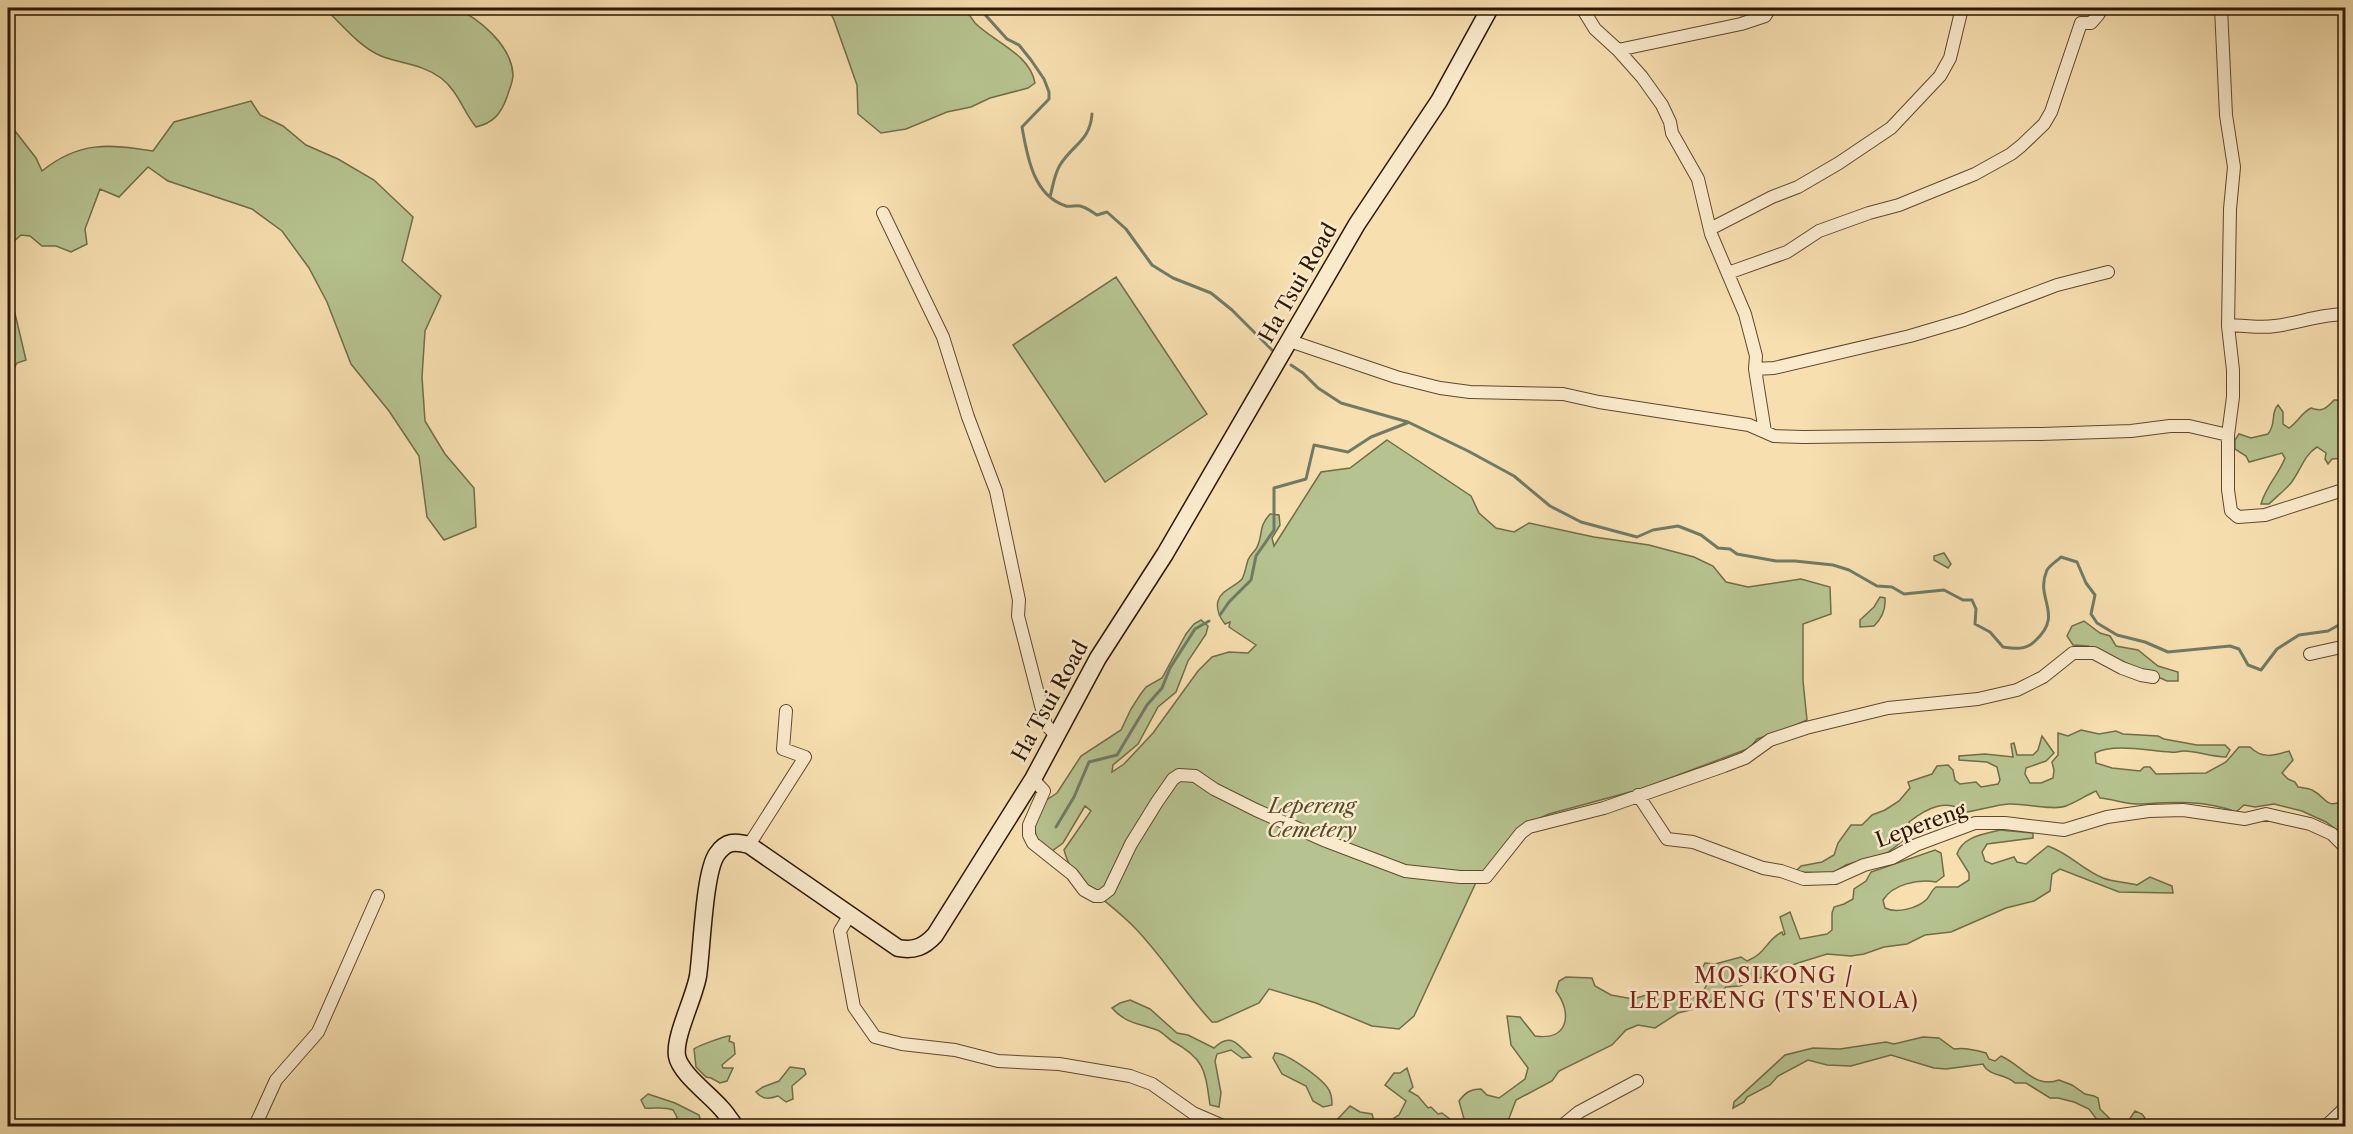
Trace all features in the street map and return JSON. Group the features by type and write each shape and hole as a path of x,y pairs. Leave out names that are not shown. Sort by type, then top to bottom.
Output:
{"street":[{"name":"Ha Tsui Road","path":"749,845 898,948 908,950 926,945 935,935 1033,779 1098,658 1170,546 1357,224 1439,101 1490,8"},
{"path":"1582,8 1595,30 1618,50 1642,77 1662,105 1670,122 1672,133 1698,179 1710,229 1745,314 1756,356 1755,369 1765,432"},
{"path":"1618,50 1741,24 1764,16 1770,8"},
{"path":"1710,229 1772,197 1798,187 1891,128 1940,76 1950,57 1962,8"},
{"path":"1728,273 1787,252 1819,231 1899,205 1975,174 2011,154 2044,124 2051,112 2081,23 2091,23 2102,8"},
{"path":"2221,8 2220,26 2226,114 2234,167 2230,209 2228,326 2233,370 2233,397 2228,435 2228,490 2231,511 2238,516 2250,518 2346,489"},
{"path":"883,213 943,337 968,417 996,490 1019,600 1018,616 1046,725 1056,735"},
{"path":"1755,369 1774,368 1910,336 1964,320 2057,285 2109,272"},
{"path":"2228,326 2238,325 2249,328 2275,326 2325,316 2346,315"},
{"path":"1290,341 1396,377 1440,388 1470,392 1563,394 1599,402 1749,425 1774,436 2041,434 2131,431 2170,426 2189,426 2228,435"},
{"path":"2310,654 2346,646"},
{"path":"1033,779 1044,791 1029,825 1029,835 1033,843 1072,874 1084,890 1095,896 1101,896 1109,890 1131,844 1173,779 1179,775 1196,776 1214,789 1256,810 1326,841 1392,866 1405,870 1461,877 1486,877 1521,833 1529,827 1604,808 1745,758 1770,741 1806,728 1888,708 1978,699 2017,690 2043,677 2073,653 2094,653 2122,668 2153,677"},
{"path":"735,1126 681,1066 677,1048 698,976 712,867 716,855 725,845 736,841 749,845 805,758 783,749 786,711"},
{"name":"Lepereng","path":"1638,795 1667,839 1693,842 1763,868 1804,879 1835,878 1864,865 1892,858 1916,845 1976,823 2005,822 2064,830 2107,817 2150,811 2183,810 2245,819 2265,814 2310,824 2332,834 2346,848"},
{"path":"255,1126 276,1080 318,1032 378,896"},
{"path":"849,916 840,931 854,1007 875,1037 902,1044 955,1050 998,1061 1059,1064 1130,1076 1152,1084 1193,1113 1223,1126"},
{"path":"1562,1126 1579,1112 1637,1081"},
{"path":"2326,1126 2346,1107"}],"green space":[{"path":"324,8 455,8 464,13 493,34 511,64 512,80 502,108 492,120 476,127 452,89 441,78 434,73 373,52 358,41"},
{"path":"828,8 964,8 983,30 1019,56 1032,73 1035,83 1028,88 990,98 971,107 947,112 906,129 881,133 858,114 857,85"},
{"path":"251,101 260,115 283,126 306,145 338,159 374,180 413,217 402,261 441,296 425,331 422,377 425,421 445,454 474,488 476,527 444,540 427,517 419,456 389,411 351,364 327,302 309,268 282,231 252,209 168,181 148,167 119,197 100,189 85,229 87,244 71,252 56,246 42,246 30,236 21,235 8,250 8,122 36,158 42,171 69,154 95,147 108,146 153,151 174,122"},
{"path":"1116,277 1207,414 1105,482 1013,345"},
{"path":"8,284 26,360 17,363 8,379"},
{"path":"2334,400 2345,400 2344,458 2332,459 2328,464 2325,459 2326,453 2317,447 2309,454 2289,486 2269,504 2261,504 2285,458 2282,453 2249,462 2246,456 2235,449 2235,440 2239,434 2251,438 2268,434 2271,430 2274,411 2278,405 2283,412 2283,424 2289,428 2311,408 2324,409"},
{"name":"Lepereng Cemetery","path":"1387,440 1471,496 1479,513 1496,528 1514,532 1529,523 1594,537 1649,545 1694,557 1713,566 1726,582 1748,587 1801,579 1830,587 1831,614 1803,624 1803,681 1807,720 1757,739 1750,748 1641,789 1549,814 1518,828 1479,876 1414,1016 1399,1029 1372,1026 1316,1003 1269,989 1259,1003 1217,1022 1212,1022 1145,939 1127,920 1087,886 1072,869 1064,850 1091,811 1085,806 1063,843 1052,851 1038,843 1034,819 1045,801 1057,793 1081,756 1121,730 1131,709 1146,687 1162,678 1194,624 1201,620 1208,626 1206,634 1188,661 1176,692 1158,707 1138,744 1113,765 1112,772 1124,764 1153,733 1198,671 1212,657 1229,652 1248,653 1256,645 1229,627 1230,622 1225,624 1219,613 1218,604 1222,594 1242,579 1249,558 1258,544 1266,519 1270,514 1279,515 1280,525 1272,538 1274,546 1321,472 1350,468"},
{"path":"1944,553 1951,564 1948,568 1934,560 1934,556"},
{"path":"1880,597 1885,598 1885,602 1879,620 1874,626 1860,627 1860,620 1874,607"},
{"path":"2084,621 2100,633 2110,636 2116,646 2138,650 2158,666 2178,672 2178,681 2167,681 2088,646 2073,645 2067,636 2072,626"},
{"path":"2081,730 2099,734 2116,731 2123,734 2158,736 2197,745 2225,745 2230,750 2226,757 2189,751 2172,752 2132,748 2112,748 2095,753 2096,763 2112,768 2140,771 2144,767 2150,767 2156,774 2206,773 2226,762 2239,747 2250,747 2264,755 2289,751 2293,760 2282,773 2288,779 2295,782 2298,787 2312,790 2327,802 2334,804 2345,800 2345,836 2326,822 2302,811 2274,804 2255,807 2244,805 2236,812 2213,805 2178,802 2132,804 2100,798 2096,791 2060,807 2009,804 1967,812 1944,805 1930,809 1909,822 1911,831 1904,840 1887,853 1846,865 1833,873 1795,872 1801,866 1822,862 1834,855 1838,843 1851,825 1862,825 1872,815 1899,801 1910,788 1908,782 1932,774 1937,766 1948,765 1953,770 1955,780 1960,784 1976,782 1981,787 1998,784 2000,780 1997,767 1987,762 1959,760 1959,756 1985,754 2013,757 2011,744 2014,743 2017,755 2033,755 2038,750 2042,736 2054,753 2046,761 2026,768 2025,774 2030,783 2041,783 2053,778 2052,762 2058,755 2058,733 2068,736"},
{"path":"2000,830 2033,833 2033,838 1987,844 1982,852 1985,861 1992,864 2014,857 2017,862 2026,864 2048,846 2103,878 2137,885 2150,877 2172,886 2173,893 2119,892 2060,869 2052,874 2050,891 2034,901 2006,908 1951,932 1925,935 1907,944 1884,947 1864,954 1851,956 1827,954 1740,986 1726,987 1706,1006 1678,1013 1655,1028 1638,1025 1626,1030 1612,1045 1559,1071 1552,1081 1516,1100 1508,1121 1485,1126 1475,1125 1464,1119 1459,1101 1468,1092 1481,1089 1487,1095 1499,1098 1525,1079 1528,1068 1511,1045 1507,1016 1520,1017 1535,1036 1555,1034 1561,1030 1566,1017 1565,1008 1556,991 1559,981 1566,977 1592,978 1595,986 1611,995 1633,999 1663,990 1688,999 1701,995 1706,986 1701,970 1705,963 1715,964 1741,957 1747,961 1754,958 1772,939 1782,932 1783,935 1785,934 1780,917 1790,912 1800,939 1827,934 1832,930 1834,907 1853,899 1854,889 1866,881 1871,872 1935,850 1941,853 1944,876 1936,882 1922,881 1899,886 1883,900 1885,908 1890,910 1913,907 1927,899 1936,887 1958,887 1969,880 1969,873 1957,854 1960,848 1975,837"},
{"path":"1130,1000 1150,1009 1177,1033 1188,1035 1214,1048 1230,1040 1238,1044 1251,1057 1242,1058 1231,1050 1217,1054 1215,1061 1221,1093 1219,1107 1210,1105 1204,1074 1191,1054 1159,1031 1128,1020 1112,1008"},
{"path":"730,1036 729,1041 734,1043 735,1054 722,1065 723,1068 733,1068 727,1081 720,1083 706,1077 696,1067 694,1049"},
{"path":"1923,1037 1939,1038 1954,1049 1986,1053 1989,1059 1995,1061 2001,1056 2035,1079 2050,1082 2059,1080 2072,1085 2085,1094 2098,1098 2100,1109 2110,1119 2104,1124 2098,1121 2089,1109 2074,1102 2050,1098 2026,1083 2015,1083 1989,1071 1983,1064 1946,1069 1934,1068 1891,1055 1851,1066 1827,1065 1808,1060 1778,1076 1770,1085 1747,1097 1744,1102 1733,1108 1734,1102 1785,1055 1813,1048 1840,1049 1886,1042 1894,1044"},
{"path":"1275,1053 1296,1062 1320,1080 1330,1092 1332,1105 1323,1107 1313,1101 1306,1086 1282,1074 1273,1058"},
{"path":"790,1067 804,1069 806,1074 792,1086 793,1099 786,1102 778,1096 766,1098 756,1092 779,1081"},
{"path":"1407,1068 1413,1087 1409,1091 1418,1096 1428,1108 1431,1107 1438,1114 1442,1113 1459,1126 1396,1126 1394,1118 1399,1115 1406,1101 1385,1085 1394,1073 1400,1073"},
{"path":"648,1094 675,1103 699,1115 702,1126 673,1126 677,1117 673,1110 645,1108 641,1100"},
{"path":"1350,1106 1360,1112 1372,1114 1374,1121 1383,1126 1331,1126"},
{"path":"2135,1111 2145,1118 2142,1126 2125,1126"}],"waterway":[{"path":"979,8 1007,39 1019,45 1044,79 1049,92 1049,99 1022,127 1029,162 1039,184 1046,193 1055,201 1066,206 1087,208 1097,215 1107,212 1126,229 1152,265 1173,278 1211,293 1232,310 1275,353"},
{"path":"1050,197 1058,169 1088,130 1092,114"},
{"path":"1291,365 1318,388 1341,403 1408,422 1468,451 1514,476 1550,506 1581,522 1637,537 1653,530 1678,526 1701,535 1718,548 1730,549 1737,554 1776,561 1833,565 1849,570 1877,586 1892,587 1904,594 1944,590 1963,600 1972,600 1976,609 1975,624 1990,632 2003,647 2028,646 2044,631 2049,614 2044,580 2048,568 2061,557 2077,562 2086,583 2095,595 2091,614 2097,623 2117,635 2145,642 2168,652 2230,646 2239,649 2248,665 2261,670 2277,649 2299,635 2328,631 2346,621"},
{"path":"1220,615 1229,602 1251,580 1256,556 1274,530 1274,488 1306,479 1314,445 1348,452 1371,437 1407,423"},
{"path":"1056,827 1074,797 1089,762 1117,755 1147,705 1162,688 1170,668 1195,629 1209,621"}],"district":[{"name":"MOSIKONG / LEPERENG (TS'ENOLA)","path":"1774,988"}]}
